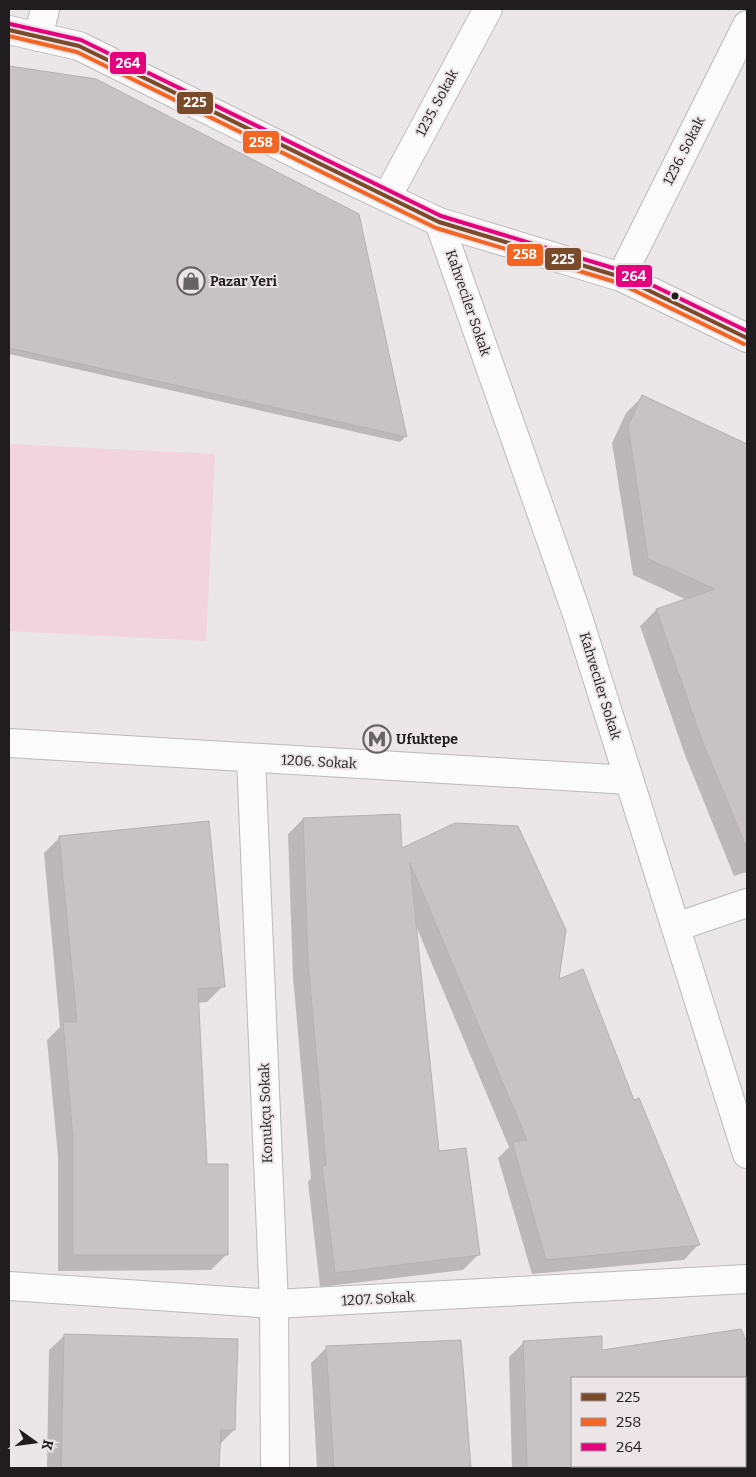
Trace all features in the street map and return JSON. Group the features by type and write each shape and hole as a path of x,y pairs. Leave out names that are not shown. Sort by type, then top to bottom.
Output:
{"street":[{"path":"38,37 45,9"},
{"name":"1235. Sokak","path":"387,197 488,9"},
{"name":"1236. Sokak","path":"620,277 747,25"},
{"path":"9,30 79,46 439,222 620,277 747,338"},
{"name":"Kahveciler Sokak","path":"439,222 577,614 747,1154"},
{"name":"1206. Sokak","path":"9,743 629,780"},
{"name":"Konukçu Sokak","path":"251,758 274,1304 274,1468"},
{"path":"676,927 747,903"},
{"name":"1207. Sokak","path":"9,1286 274,1304 747,1279"}],"shaded area":[{"path":"9,444 215,454 206,641 9,631"}],"building":[{"name":"Pazar Yeri","path":"9,66 96,79 359,214 407,437 9,348"},
{"path":"642,395 747,444 747,849 701,738 656,609 715,589 648,559 628,426"},
{"path":"400,814 402,848 455,823 518,826 566,930 559,979 583,969 634,1100 639,1098 700,1245 546,1260 512,1142 527,1140 410,863 439,1151 466,1148 480,1255 335,1273 322,1166 326,1165 308,961 303,818"},
{"path":"209,821 225,987 198,989 207,1164 228,1164 228,1255 73,1255 73,1139 63,1022 77,1022 59,836"},
{"path":"741,1329 747,1343 747,1378 571,1377 572,1468 527,1468 523,1341 602,1336 602,1350"},
{"path":"64,1334 238,1339 235,1430 221,1430 219,1468 61,1468"},
{"path":"461,1340 471,1468 334,1468 326,1346"}],"transit line":[{"name":"264","path":"10,24 81,40 441,216 623,271 747,331"},
{"name":"225","path":"9,30 79,46 439,222 621,277 747,338"},
{"name":"258","path":"9,36 77,52 436,228 619,283 744,344"}],"place":[{"name":"Pazar Yeri","path":"191,281"},
{"name":"Ufuktepe","path":"377,739"}]}
